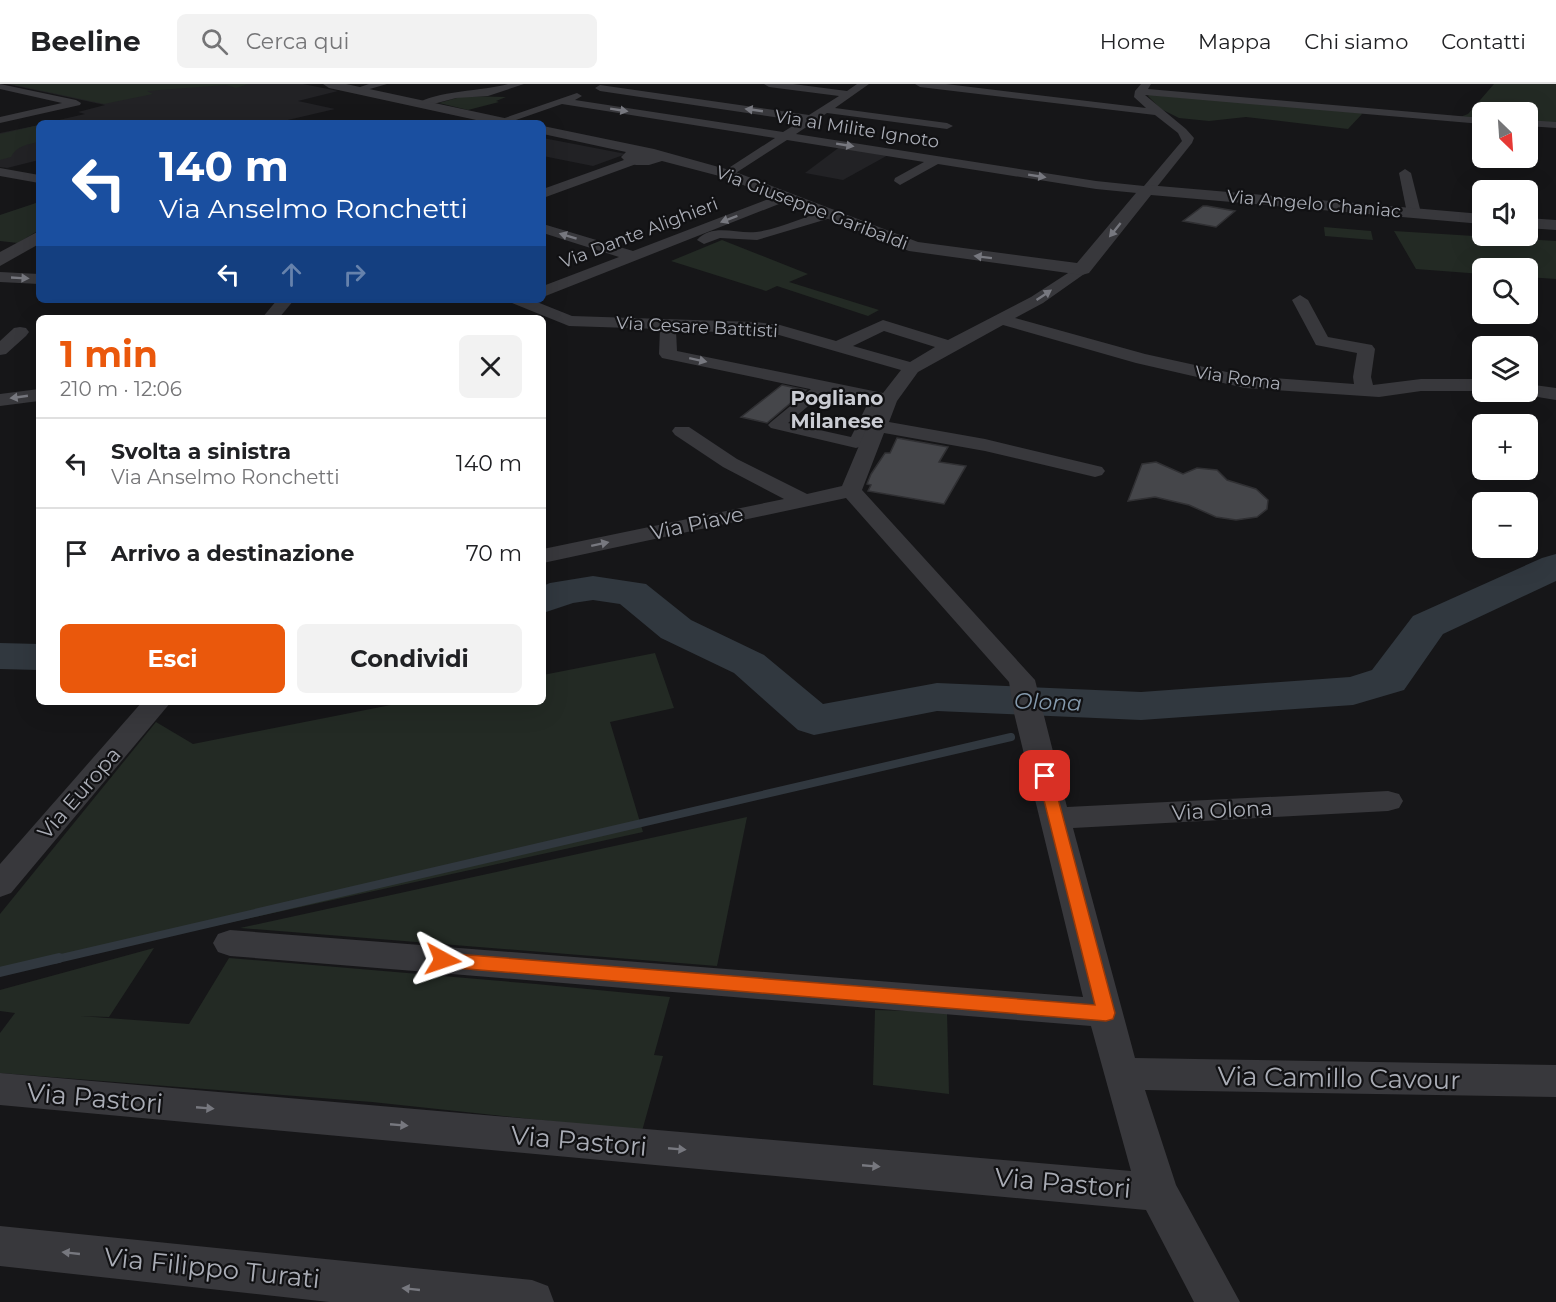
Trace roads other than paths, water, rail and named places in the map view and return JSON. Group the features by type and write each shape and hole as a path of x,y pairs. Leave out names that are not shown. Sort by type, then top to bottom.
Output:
{"street":[{"path":"329,84 422,111 450,110 496,120"},
{"path":"356,90 382,84"},
{"path":"422,111 456,95 488,93 519,84"},
{"path":"510,120 611,84"},
{"path":"769,84 848,94"},
{"path":"728,174 864,84"},
{"path":"920,84 1156,112"},
{"path":"0,86 76,103 0,120"},
{"path":"882,401 816,392 776,425 856,443 882,401 912,368 1037,300 1083,269 1188,141 1185,134 1141,100 1139,95 1143,87 1472,119"},
{"path":"600,88 812,119"},
{"name":"Via al Milite Ignoto","path":"561,101 1096,185 1147,190"},
{"path":"826,110 946,126"},
{"path":"1538,124 1556,125"},
{"name":"Via Giuseppe Garibaldi","path":"546,131 614,146 641,158 686,163 728,174 915,247 1083,269"},
{"path":"546,193 641,158"},
{"path":"900,181 936,160"},
{"path":"0,172 36,178"},
{"path":"1405,173 1414,213"},
{"name":"Via Angelo Chaniac","path":"1147,190 1472,218"},
{"name":"Via Dante Alighieri","path":"546,291 784,197"},
{"path":"650,262 718,234 757,236 829,214"},
{"path":"1538,224 1556,225"},
{"path":"546,229 633,256"},
{"path":"0,260 36,238"},
{"path":"0,277 36,279"},
{"path":"1300,300 1322,341 1366,349 1362,377 1365,390"},
{"path":"273,315 283,303"},
{"name":"Via Cesare Battisti","path":"527,303 569,321 780,330 912,368"},
{"name":"Via Roma","path":"1001,319 1194,372 1245,382 1379,391 1421,385 1472,385"},
{"path":"546,324 569,321"},
{"path":"668,325 668,354 882,401"},
{"path":"838,346 883,325 950,346"},
{"path":"0,350 20,332"},
{"path":"1538,391 1556,393"},
{"path":"0,400 36,395"},
{"path":"882,401 878,426 851,491 1025,696 1121,1074 1158,1192 1218,1302"},
{"path":"878,426 985,445 1095,471"},
{"path":"682,431 730,463 805,501"},
{"name":"Via Piave","path":"546,555 851,491"},
{"name":"Via Europa","path":"0,885 154,705"},
{"name":"Via Olona","path":"1056,818 1388,801"},
{"path":"230,943 1106,1013"},
{"name":"Via Camillo Cavour","path":"1121,1074 1556,1081"},
{"name":"Via Pastori","path":"0,1089 1158,1192"},
{"name":"Via Filippo Turati","path":"0,1246 532,1302"}],"waterway":[{"name":"Olona","path":"546,600 564,592 593,588 632,593 676,629 749,664 814,720 937,697 1141,706 1353,691 1388,680 1428,625 1556,566"},
{"name":"Olona","path":"0,656 36,657"},
{"path":"53,960 1011,737"},
{"path":"0,972 59,958"}],"district":[{"name":"Pogliano Milanese","path":"837,410"}]}
